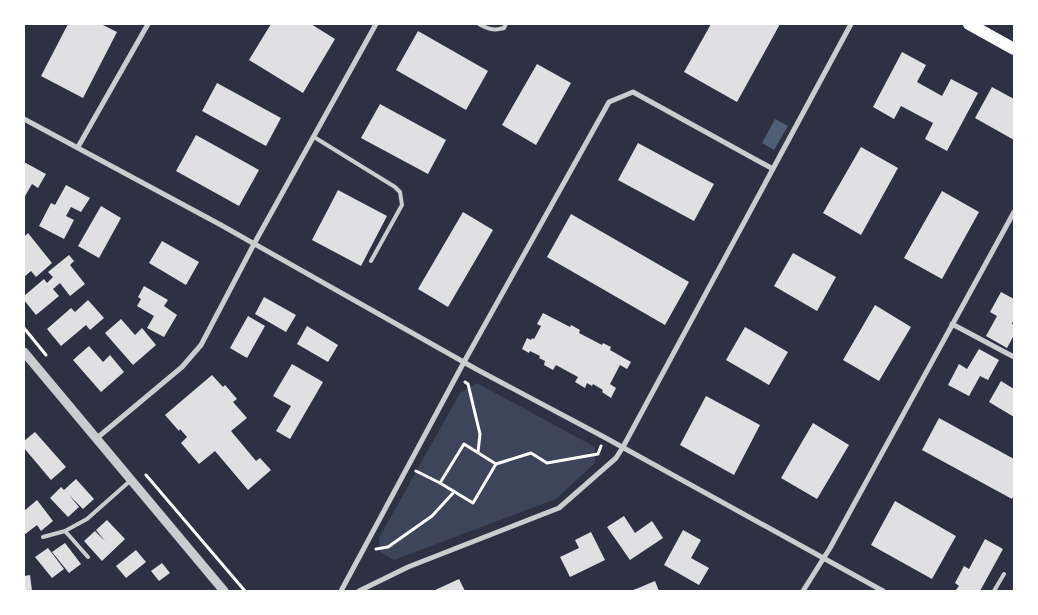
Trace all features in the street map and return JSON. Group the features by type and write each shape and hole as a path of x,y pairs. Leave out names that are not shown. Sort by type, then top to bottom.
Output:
{"main road":[{"path":"969,24 1014,49"}],"street":[{"path":"78,147 148,24"},
{"path":"97,438 182,368 202,345 254,244 376,24"},
{"path":"359,591 408,567 559,508 616,458 851,24"},
{"path":"341,591 464,362 609,102 632,92 773,169"},
{"path":"24,119 883,591"},
{"path":"803,591 823,559 1014,215"},
{"path":"952,324 1014,357"},
{"path":"24,352 224,591"}],"lane":[{"path":"479,24 497,30 504,28 506,24"},
{"path":"314,136 400,192 402,205 371,261"},
{"path":"43,537 65,531 87,519 132,480"},
{"path":"65,531 88,557"},
{"path":"994,591 1004,574"}],"path":[{"path":"468,384 480,434 478,453"},
{"path":"407,467 440,483 473,503 496,464 531,453 547,463 598,454 604,437"},
{"path":"440,483 464,444 496,464"},
{"path":"145,474 245,591"},
{"path":"363,550 388,547 432,516 454,492"}],"shaded area":[{"path":"775,119 788,126 774,150 762,143"},
{"path":"477,383 595,447 595,463 556,499 394,560 380,552 379,538 460,393"}],"building":[{"path":"68,24 101,24 117,32 83,98 41,76"},
{"path":"271,24 311,24 335,39 303,93 249,60"},
{"path":"711,24 780,24 737,102 684,72"},
{"path":"418,31 488,71 466,110 396,70"},
{"path":"902,52 926,65 917,82 942,96 951,79 978,93 947,151 925,139 933,123 901,106 894,119 873,107"},
{"path":"537,64 571,83 536,145 502,125"},
{"path":"217,83 281,118 266,146 202,111"},
{"path":"992,87 1014,99 1014,140 975,118"},
{"path":"380,104 446,140 428,174 361,138"},
{"path":"196,135 259,170 239,206 176,171"},
{"path":"638,143 714,184 694,221 618,180"},
{"path":"861,147 898,168 861,235 823,213"},
{"path":"24,162 46,174 38,188 32,184 24,198"},
{"path":"66,185 90,198 81,212 71,207 66,216 74,220 64,239 39,226 51,203 55,205"},
{"path":"338,190 387,216 361,266 312,240"},
{"path":"942,191 979,212 942,279 904,258"},
{"path":"101,206 121,218 99,258 78,246"},
{"path":"463,212 493,230 448,307 418,289"},
{"path":"571,214 689,282 665,325 547,257"},
{"path":"28,233 52,263 36,277 31,271 24,277 24,237"},
{"path":"162,241 199,262 186,285 149,263"},
{"path":"793,253 836,277 817,311 774,286"},
{"path":"69,255 74,261 70,265 85,284 70,296 60,283 53,289 59,296 36,315 24,300 24,296 44,279 47,283 53,277 48,272"},
{"path":"144,286 168,300 164,306 177,315 164,337 147,328 154,316 137,306 141,299 138,297"},
{"path":"1001,292 1014,299 1014,319 1012,324 1014,325 1014,335 1007,348 986,336 997,316 990,312"},
{"path":"264,297 296,315 286,332 255,314"},
{"path":"88,300 104,318 90,330 86,325 61,346 47,329 71,308 75,312"},
{"path":"875,305 911,327 879,381 843,360"},
{"path":"543,313 570,327 571,325 580,330 579,333 602,345 603,343 611,347 610,350 631,362 627,369 620,365 610,384 616,388 611,398 593,384 592,386 587,383 585,388 575,382 578,377 556,365 553,370 544,365 545,361 539,358 540,356 522,349 527,338 534,339 541,326 537,324"},
{"path":"248,316 265,326 247,358 230,348"},
{"path":"121,319 135,335 142,328 156,345 133,365 105,333"},
{"path":"307,326 338,345 328,362 297,344"},
{"path":"745,327 788,352 769,385 726,360"},
{"path":"89,346 103,362 110,355 124,372 101,392 73,360"},
{"path":"979,349 999,360 988,380 980,376 969,396 948,385 959,364 967,369"},
{"path":"292,364 323,382 290,439 276,431 291,406 273,396"},
{"path":"212,375 223,387 225,385 237,399 233,402 247,418 231,431 256,461 260,458 271,470 248,490 215,451 199,464 181,443 187,437 165,415"},
{"path":"1001,381 1014,389 1014,417 989,402"},
{"path":"706,396 760,425 734,475 680,445"},
{"path":"939,418 1014,459 1014,494 1012,499 922,450"},
{"path":"813,423 849,445 817,499 781,478"},
{"path":"35,432 66,467 51,480 24,448 24,441"},
{"path":"76,479 94,499 83,509 69,495 79,507 68,517 50,498 61,487 64,490"},
{"path":"37,500 53,521 41,531 37,525 24,535 24,511"},
{"path":"895,501 956,536 932,579 871,545"},
{"path":"624,516 635,533 652,521 663,538 630,560 607,527"},
{"path":"107,520 125,539 102,561 84,541 95,531 105,541 96,530"},
{"path":"683,530 701,540 691,558 709,568 699,585 664,565"},
{"path":"591,532 605,560 570,577 560,557 579,548 575,540"},
{"path":"985,539 1003,549 980,591 955,591 959,586 955,583 964,566 969,569"},
{"path":"65,543 81,564 69,573 52,552"},
{"path":"48,548 64,569 52,578 35,557"},
{"path":"136,550 146,562 126,578 116,566"},
{"path":"162,563 170,573 159,581 151,571"},
{"path":"30,575 32,591 24,591 24,576"},
{"path":"459,579 465,591 433,591"},
{"path":"655,581 659,591 629,591 636,589"}]}
